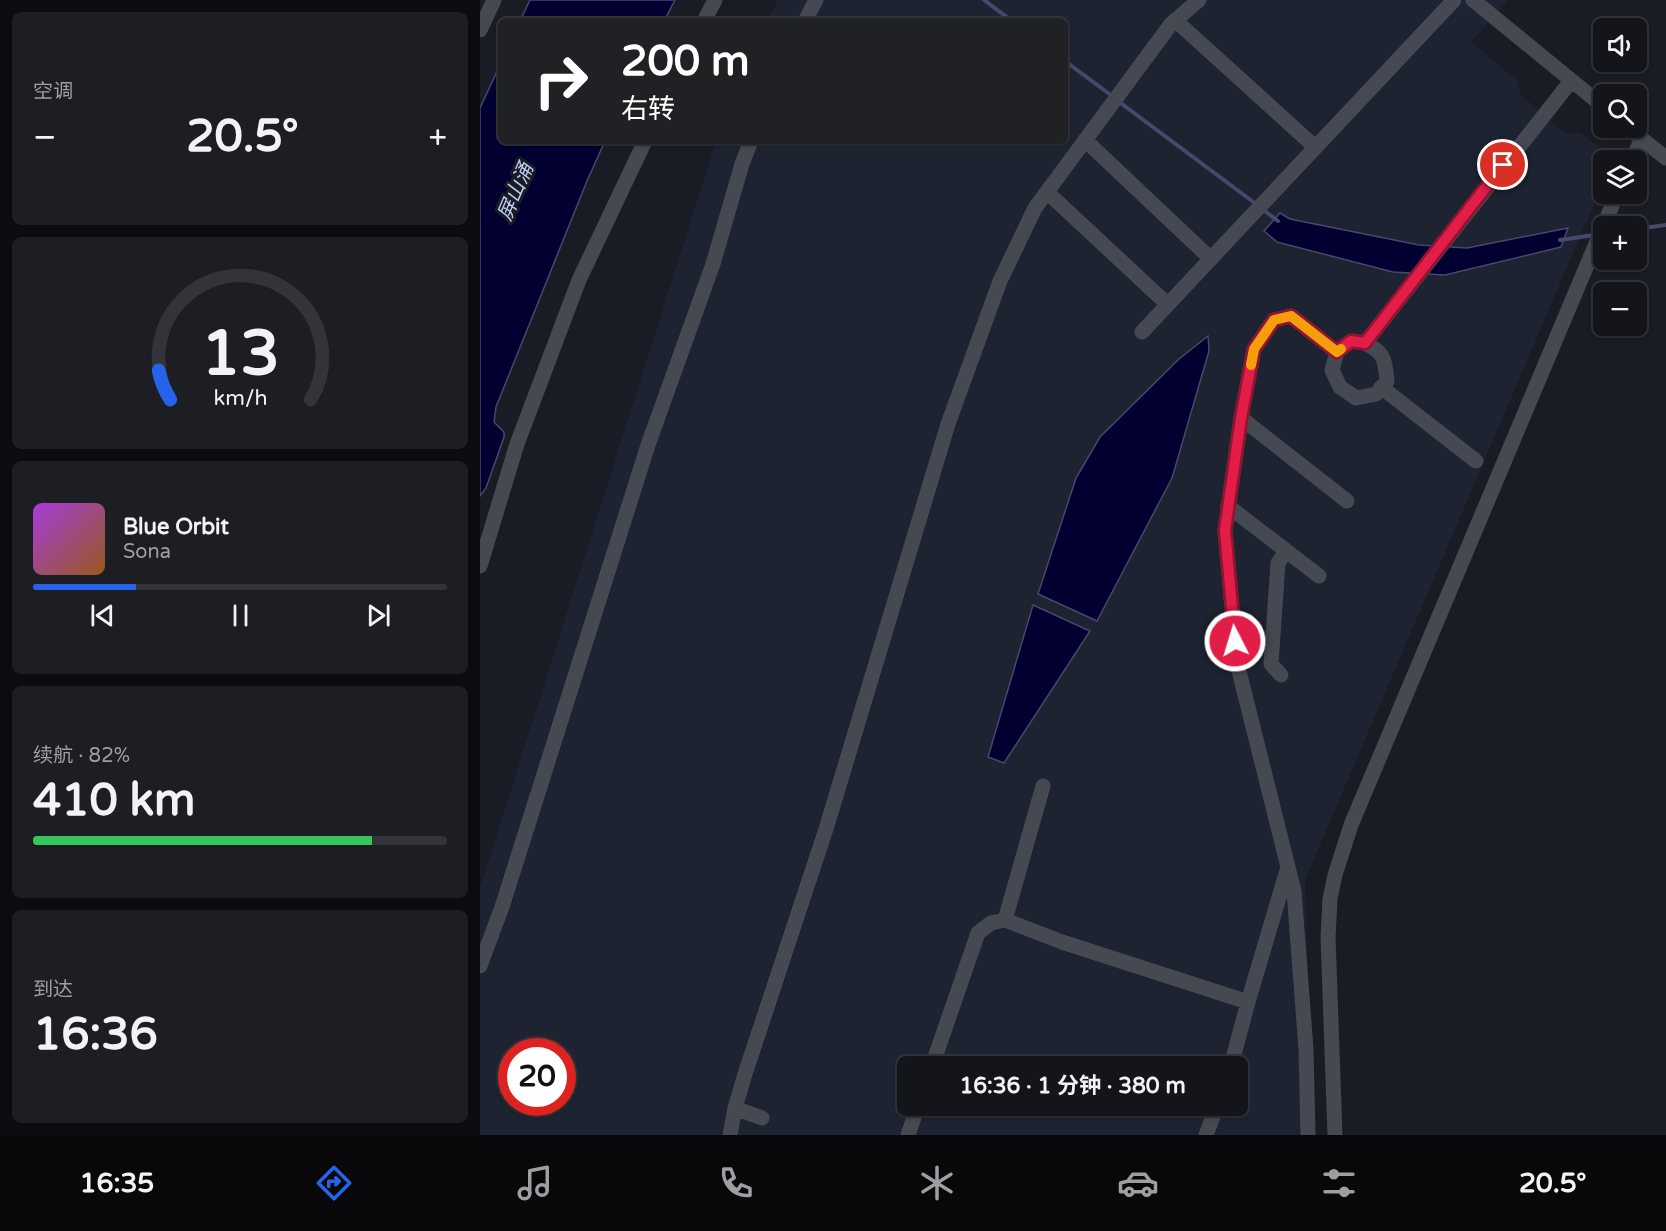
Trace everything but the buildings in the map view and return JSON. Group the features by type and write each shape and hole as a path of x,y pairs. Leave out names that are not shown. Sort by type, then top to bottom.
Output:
{"street":[{"path":"480,30 494,0"},
{"path":"706,18 715,0"},
{"path":"807,18 816,0"},
{"path":"730,1135 735,1108 826,829 948,424 1000,281 1035,208 1176,20 1199,0"},
{"path":"1142,332 1454,0"},
{"path":"1473,0 1593,99"},
{"path":"1176,20 1315,147"},
{"path":"1365,343 1571,81"},
{"path":"1637,150 1642,138 1666,158"},
{"path":"1085,140 1210,259"},
{"path":"480,566 517,444 579,280 644,144"},
{"path":"480,966 502,907 645,456 713,264 750,144"},
{"path":"1047,192 1164,301"},
{"path":"1335,1135 1328,937 1330,899 1340,858 1351,825 1612,204"},
{"path":"1308,1135 1306,1049 1294,891 1237,663 1225,530 1241,418 1254,349 1274,320 1291,316 1337,352"},
{"path":"1351,341 1365,343 1379,350 1385,362 1387,381 1376,394 1356,398 1340,387 1332,370 1337,352 1351,341"},
{"path":"1381,387 1476,461"},
{"path":"1241,418 1347,501"},
{"path":"1228,506 1318,576"},
{"path":"1281,675 1271,664 1278,563 1286,551"},
{"path":"1005,920 1043,786"},
{"path":"1234,1056 1288,867"},
{"path":"935,1056 978,933 991,923 1005,920 1072,946 1248,1002"},
{"path":"735,1108 762,1118"},
{"path":"908,1135 915,1116"},
{"path":"1206,1135 1213,1116"}],"shaded area":[{"path":"778,0 1508,0 1471,42 1516,79 1521,95 1565,133 1580,132 1601,150 1593,150 1594,204 1305,880 1313,1135 480,1135 480,888 715,144 1068,144 1068,18 769,18"}],"water":[{"path":"530,0 675,0 666,18 521,18"},
{"name":"屏山涌","path":"498,69 498,144 604,144 496,407 494,422 504,432 504,437 486,488 480,496 480,108"},
{"path":"1280,213 1290,219 1419,245 1467,248 1568,228 1561,247 1445,275 1393,272 1277,242 1264,231"},
{"path":"1208,336 1209,351 1172,478 1097,621 1038,594 1076,478 1100,437 1179,359"},
{"path":"1033,605 1090,631 1004,763 988,757"}],"waterway":[{"path":"984,0 1008,18"},
{"path":"1068,63 1112,96"},
{"path":"1118,101 1256,204"},
{"path":"1262,209 1278,221"},
{"path":"1647,228 1666,225"},
{"path":"1560,240 1593,235"}],"slow traffic":[{"path":"1251,365 1254,349 1274,320 1291,316 1337,352 1341,349"}],"route":[{"path":"1235,641 1225,530 1241,418 1254,349 1274,320 1291,316 1337,352 1351,341 1365,343 1503,165"}]}
